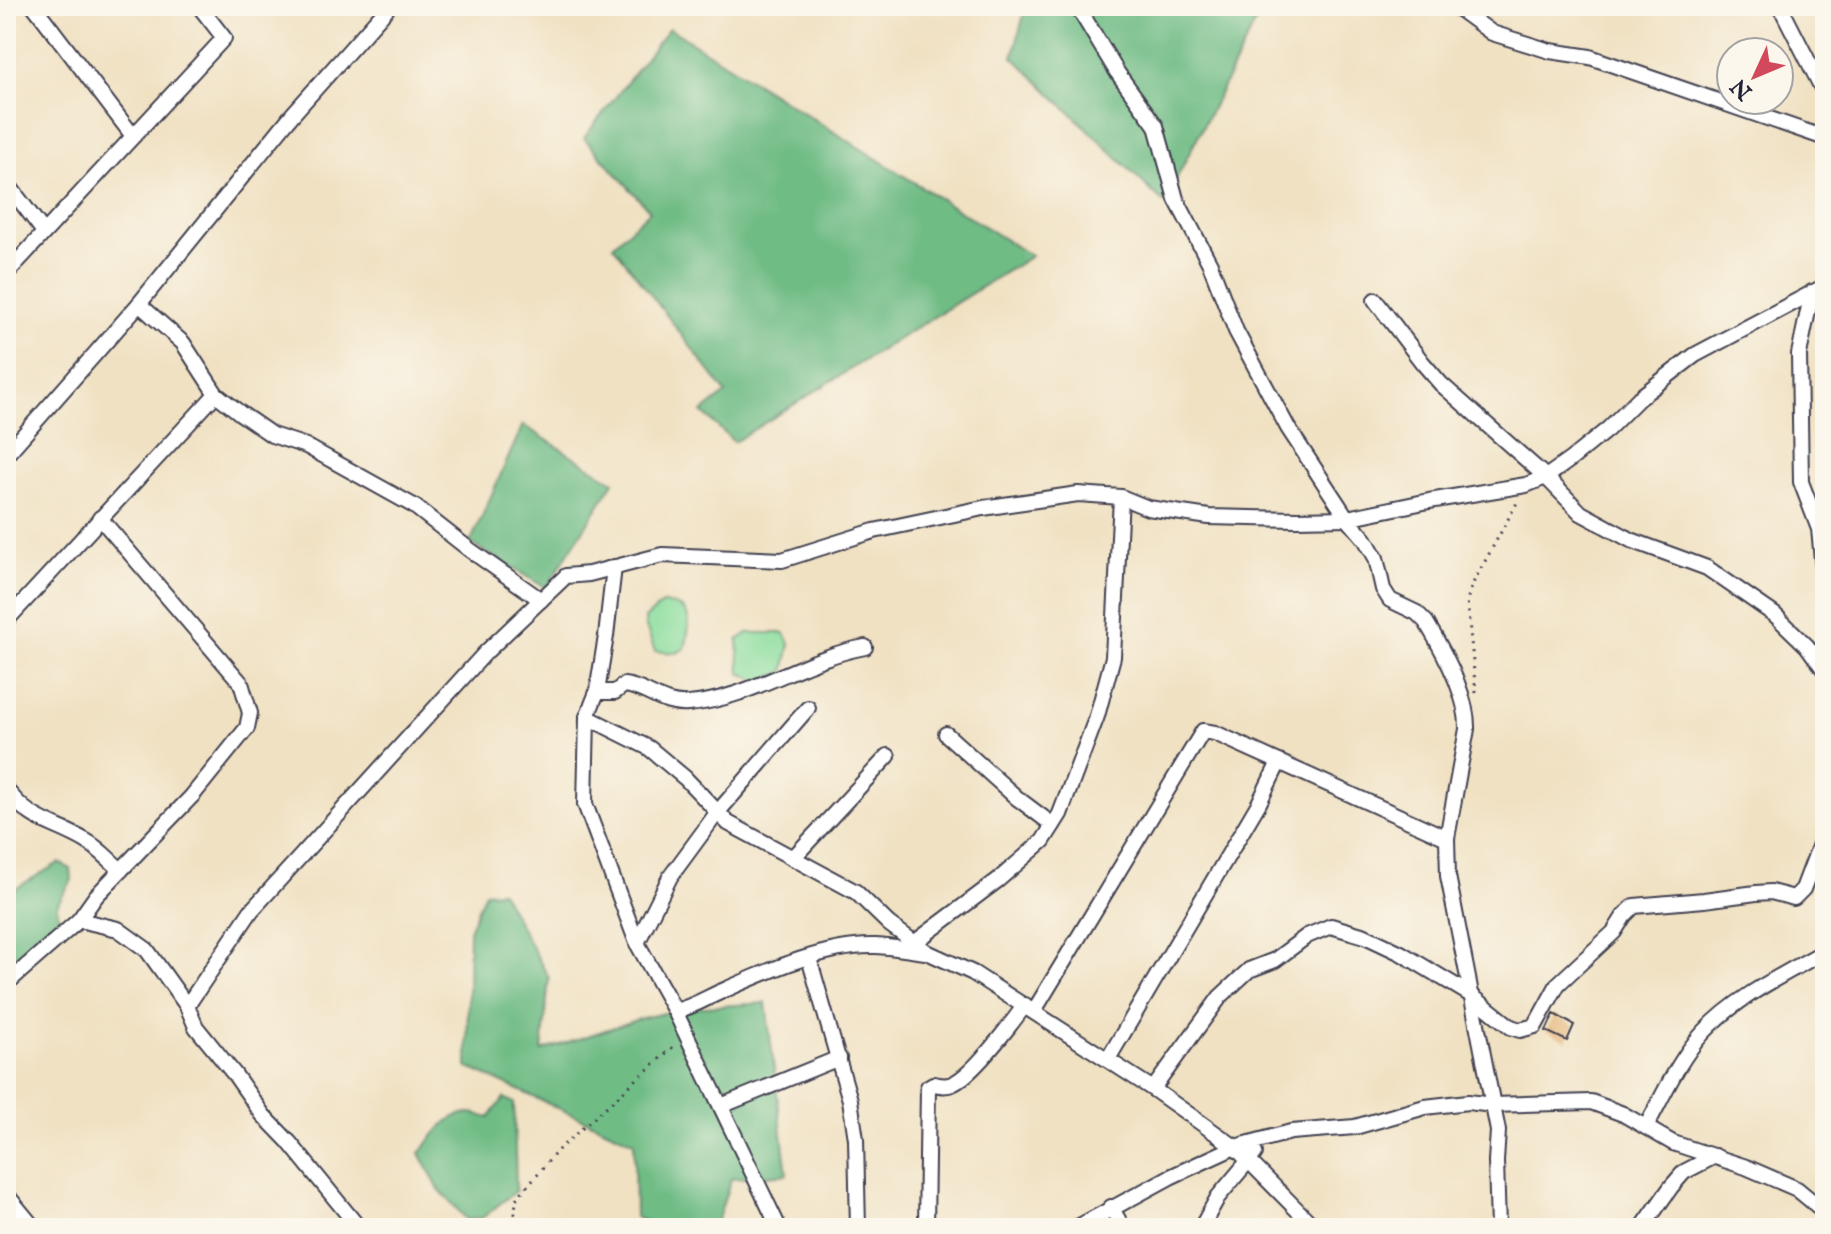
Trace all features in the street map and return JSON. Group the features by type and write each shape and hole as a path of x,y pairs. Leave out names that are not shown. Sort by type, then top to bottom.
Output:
{"street":[{"path":"34,6 133,136"},
{"path":"6,274 224,38 199,6"},
{"path":"6,455 139,304 292,115 389,6"},
{"path":"1077,6 1117,72 1156,126 1176,199 1210,264 1236,331 1288,428 1347,518 1365,539 1376,558 1383,589 1390,600 1417,613 1426,622 1468,715 1447,838 1448,876 1498,1131 1498,1228"},
{"path":"1455,6 1492,33 1550,51 1590,57 1825,138"},
{"path":"1780,6 1825,94"},
{"path":"6,182 44,232"},
{"path":"187,1006 251,911 486,652 566,576 662,555 782,560 874,531 983,508 1078,494 1121,497 1148,508 1209,517 1347,518 1526,485 1546,477 1571,459 1639,398 1695,355 1818,289"},
{"path":"1818,289 1799,354 1801,482 1819,529 1825,590"},
{"path":"1375,300 1441,384 1546,477 1581,513 1612,531 1707,568 1775,615 1807,646 1825,671"},
{"path":"139,304 183,343 216,394 272,435 306,446 414,506 541,600"},
{"path":"6,621 216,394"},
{"path":"675,1011 809,958 841,949 875,946 920,948 1043,841 1060,814 1097,716 1113,657 1121,497"},
{"path":"6,984 79,920 96,896 192,796 247,728 250,713 241,683 100,518"},
{"path":"614,567 597,692 587,717 585,804 637,943 687,1035 779,1228"},
{"path":"597,692 615,692 624,685 633,686 660,701 687,704 743,692 836,652 865,647"},
{"path":"637,943 670,877 717,813 808,708"},
{"path":"587,717 649,748 685,778 728,823 856,892 920,948 973,973 1153,1089 1235,1147 1315,1228"},
{"path":"926,1228 928,1087 957,1082 1030,1008 1203,731 1215,733 1447,838"},
{"path":"946,734 1017,798 1053,825"},
{"path":"793,858 888,756"},
{"path":"1108,1059 1259,803 1279,762"},
{"path":"6,789 40,822 87,841 121,870"},
{"path":"1153,1089 1220,997 1249,970 1275,960 1307,936 1331,926 1365,936 1401,953 1471,995 1511,1027 1527,1030 1535,1026 1542,1016 1558,984 1614,932 1629,909 1643,903 1756,893 1771,892 1794,898 1803,889 1825,831"},
{"path":"79,920 118,929 147,950 187,1006 196,1027 263,1115 359,1228"},
{"path":"1646,1127 1687,1053 1703,1033 1728,1009 1825,951"},
{"path":"809,958 839,1058 856,1139 858,1228"},
{"path":"721,1106 839,1058"},
{"path":"1076,1228 1111,1207 1235,1147 1291,1132 1355,1127 1425,1107 1468,1102 1493,1105 1591,1102 1623,1114 1673,1143 1746,1167 1797,1189 1825,1212"},
{"path":"1201,1228 1218,1197 1268,1138"},
{"path":"1642,1228 1684,1172 1715,1156"},
{"path":"6,1194 34,1228"},
{"path":"1111,1207 1123,1228"}],"path":[{"path":"1468,715 1477,689 1467,600 1526,485"},
{"path":"524,1228 515,1214 516,1199 558,1150 687,1035"}],"green space":[{"path":"1026,6 1264,6 1164,203 1013,57"},
{"path":"669,28 1031,256 734,442 702,412 726,393 613,245 650,211 584,138"},
{"path":"523,425 614,482 546,588 470,543"},
{"path":"662,604 680,607 688,617 685,648 677,653 655,651 646,627 645,619"},
{"path":"748,633 784,633 790,644 784,672 759,681 740,673 738,640"},
{"path":"59,863 71,869 72,880 57,905 60,931 31,957 6,961 6,890 11,891"},
{"path":"501,891 549,978 542,1051 642,1018 688,1008 766,1003 787,1174 731,1179 715,1228 659,1228 635,1217 634,1142 467,1067 469,930 485,892"},
{"path":"504,1098 514,1103 516,1191 482,1218 467,1220 438,1188 420,1153 454,1117 470,1113 489,1118"}],"building":[{"path":"1554,1014 1574,1025 1567,1041 1546,1031"}]}
